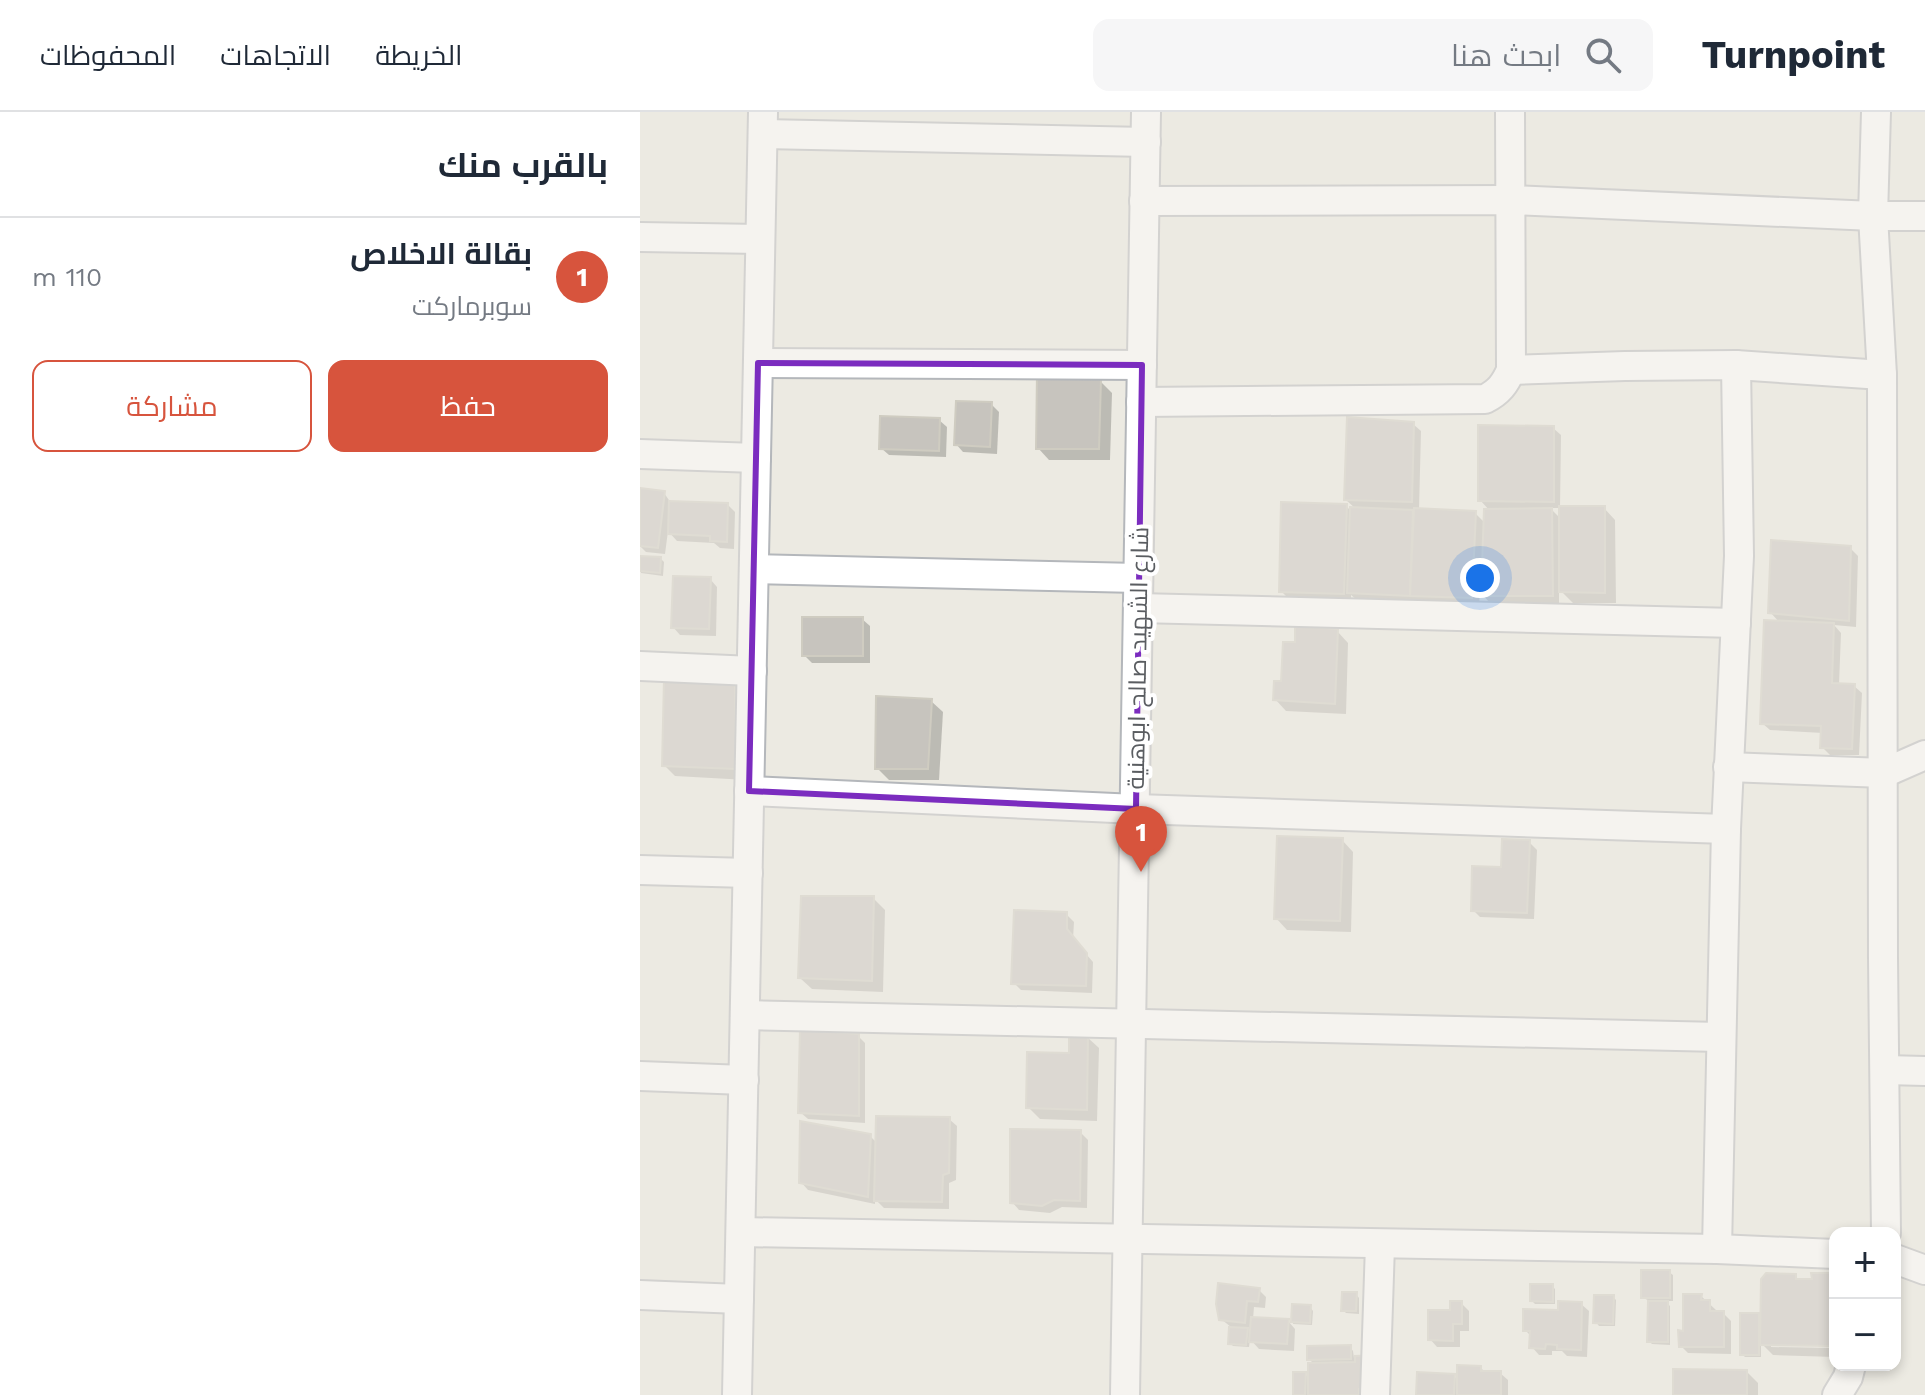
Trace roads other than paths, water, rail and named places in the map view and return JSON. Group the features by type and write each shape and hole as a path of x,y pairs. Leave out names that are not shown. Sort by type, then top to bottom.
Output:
{"street":[{"name":"شارع الشهيد صالح ابوهنية","path":"1125,1395 1146,112"},
{"path":"1141,402 1485,399 1504,385 1511,370 1510,112"},
{"path":"1876,112 1873,216 1882,375 1886,1227"},
{"path":"737,1395 763,123 1146,142"},
{"path":"1144,201 1511,200 1925,216"},
{"path":"640,237 760,239"},
{"path":"758,363 1142,365"},
{"path":"1511,370 1736,365 1882,375"},
{"path":"1717,1249 1726,829 1740,469 1736,365"},
{"path":"640,454 756,458"},
{"path":"754,569 1138,578"},
{"path":"1138,608 1736,623"},
{"path":"640,666 752,671"},
{"path":"1728,767 1884,773 1925,755"},
{"path":"749,791 1136,809 1726,829"},
{"path":"640,870 748,873"},
{"path":"745,1015 1720,1037"},
{"path":"1885,1070 1925,1071"},
{"path":"640,1076 744,1080"},
{"path":"741,1232 1717,1249 1829,1254"},
{"path":"1375,1395 1380,1245"},
{"path":"1901,1261 1925,1270"},
{"path":"640,1295 739,1299"},
{"path":"1837,1395 1850,1371"}],"place":[{"name":"بقالة الاخلاص","path":"1141,872"}]}
